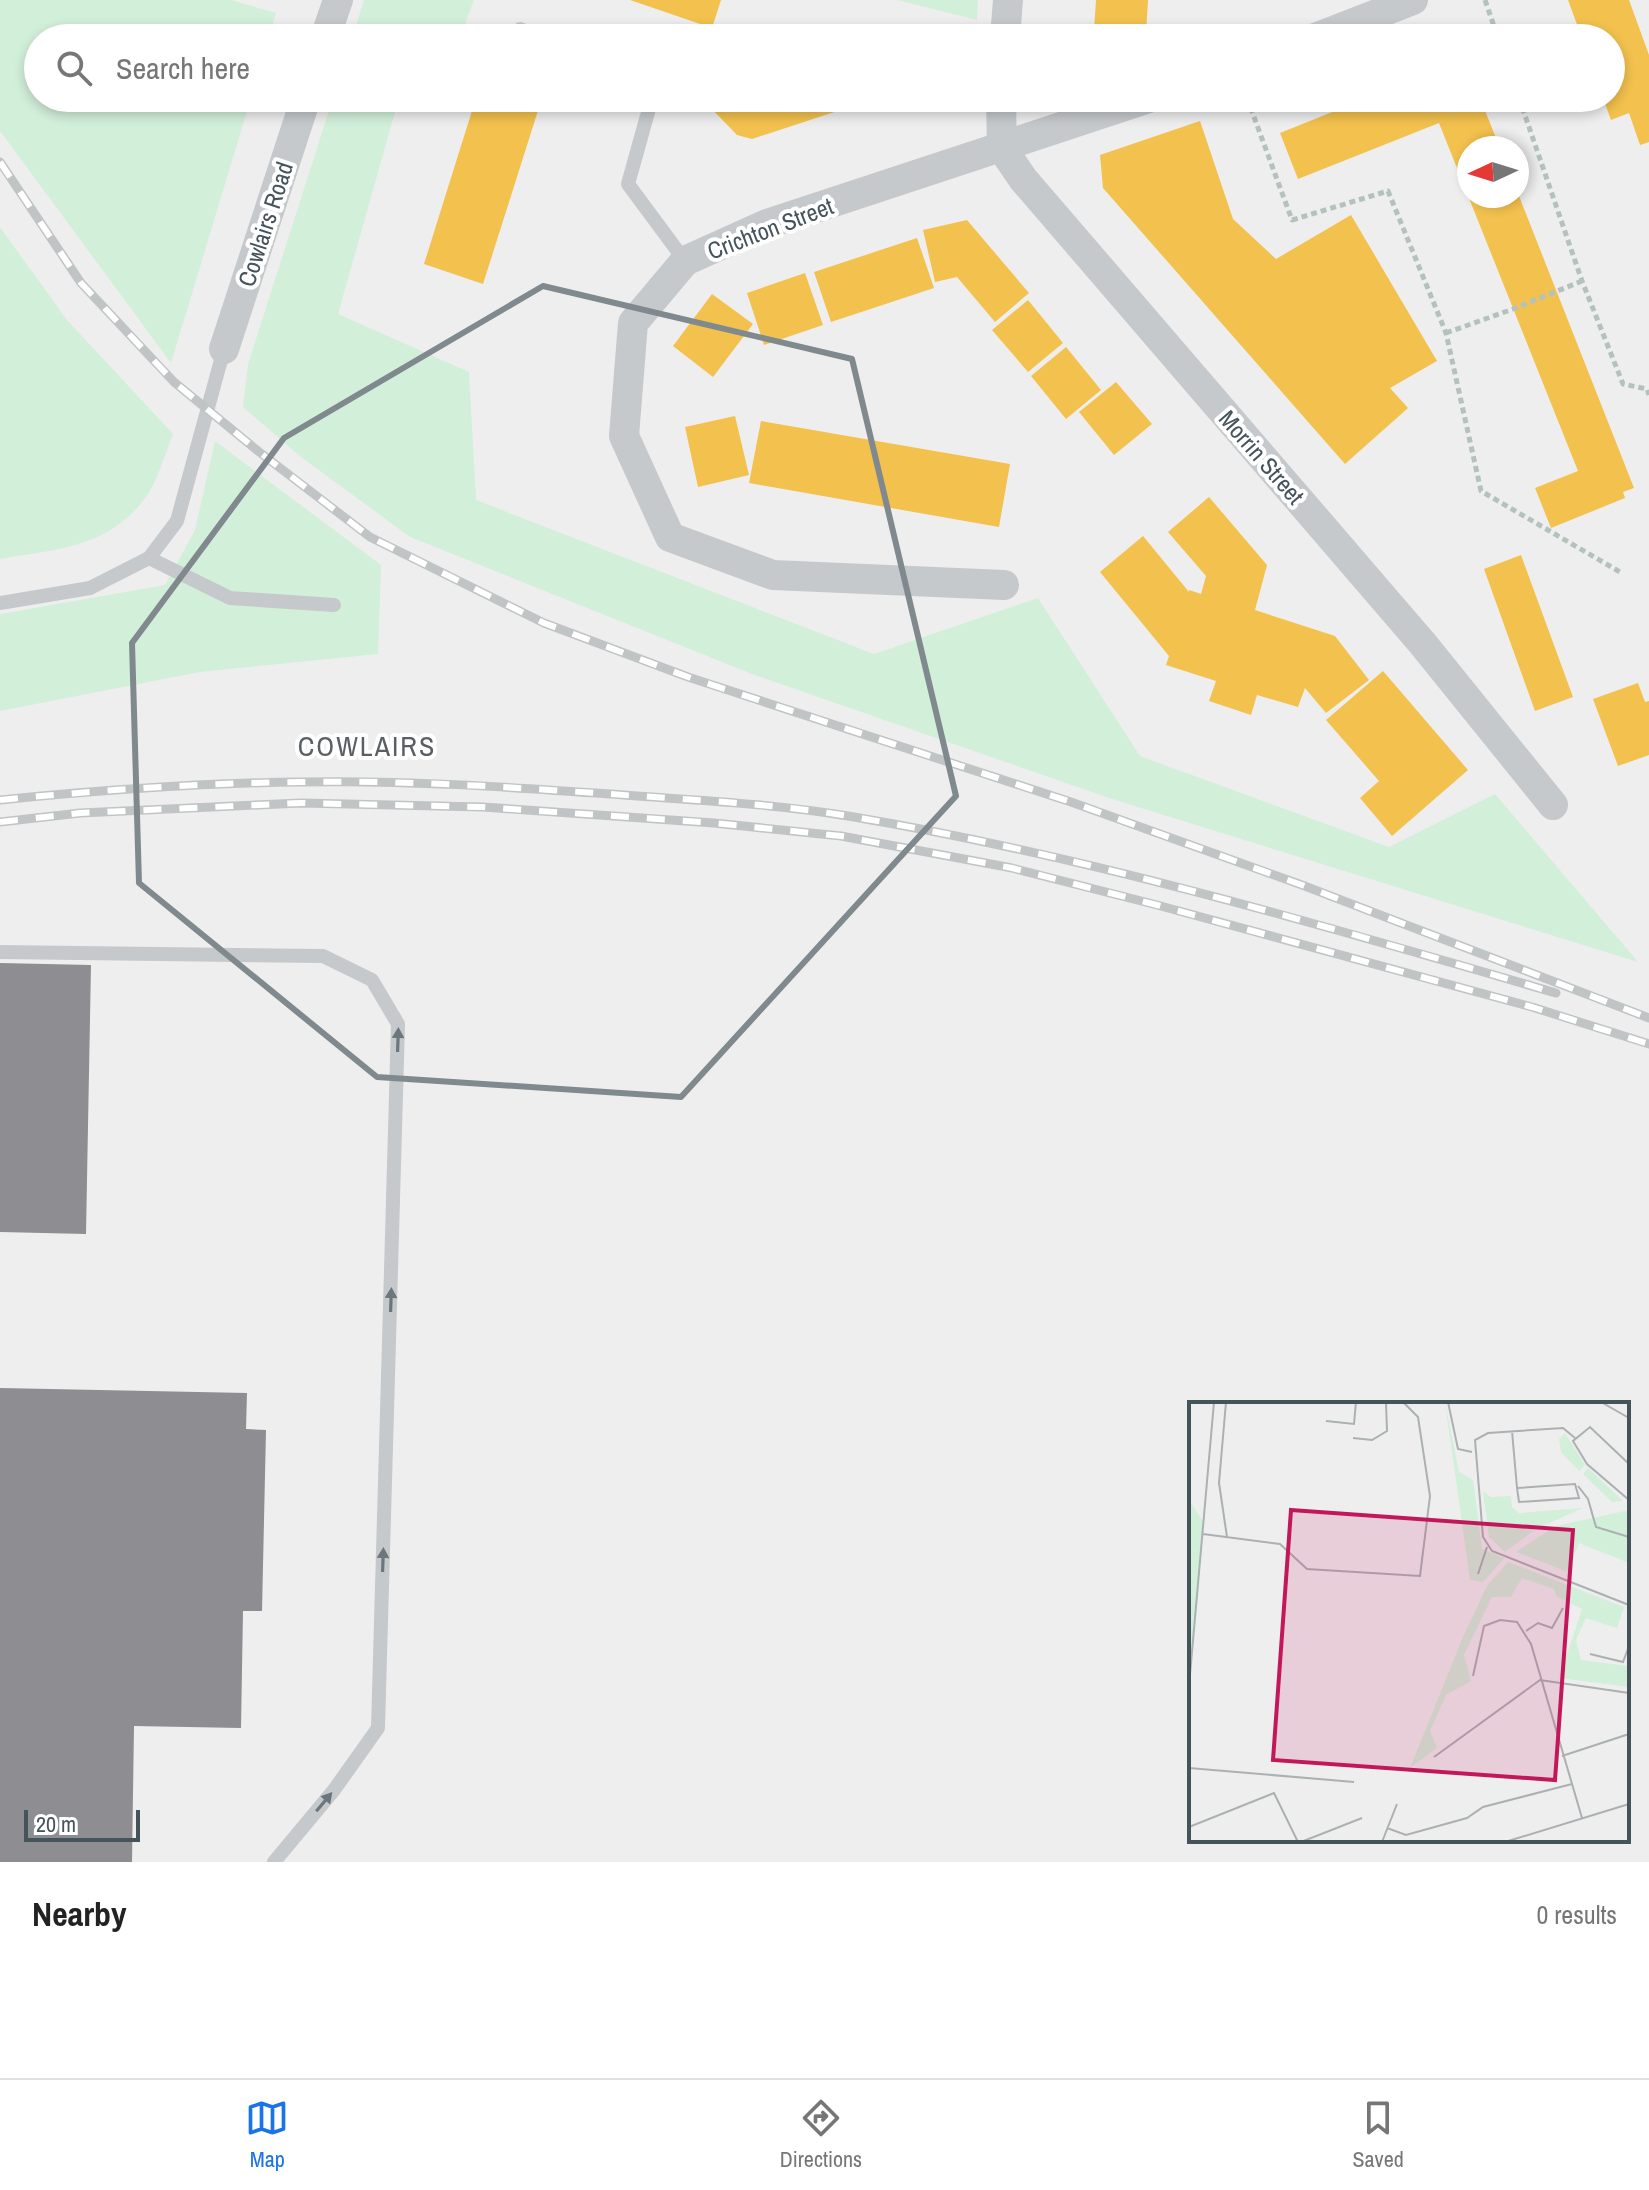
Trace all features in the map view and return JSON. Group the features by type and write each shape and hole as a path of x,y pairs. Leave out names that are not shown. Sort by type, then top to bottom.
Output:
{"street":[{"path":"330,24 338,0"},
{"path":"1006,24 1008,0"},
{"path":"1351,24 1413,0"},
{"name":"Cowlairs Road","path":"224,349 301,112"},
{"path":"1001,112 1002,148"},
{"name":"Crichton Street","path":"1004,585 773,575 670,537 624,436 633,323 685,261 767,224 1108,112"},
{"name":"Morrin Street","path":"1002,148 1023,179 1413,633 1553,805"}],"lane":[{"path":"648,112 628,184 685,261"},
{"path":"0,603 90,588 149,558 177,521 224,349"},
{"path":"149,558 230,598 334,605"},
{"path":"0,952 323,956 372,980 398,1024 378,1728 334,1790 274,1862"}],"path":[{"path":"1485,0 1493,24"},
{"path":"1252,112 1292,220 1388,191 1446,333 1481,491 1620,572"},
{"path":"1524,112 1582,281 1623,384 1647,389 1649,395"},
{"path":"1446,333 1582,281"}],"highlighted area":[{"path":"543,286 852,359 956,796 681,1097 377,1077 139,883 132,643 284,438"}],"green space":[{"path":"0,0 231,0 276,13 273,24 24,24 24,112 247,112 171,363 0,131"},
{"path":"364,0 474,0 465,24 356,24"},
{"path":"897,0 978,0 977,20"},
{"path":"329,112 395,112 338,314 469,372 476,500 874,654 1038,598 1140,756 1389,847 1495,794 1638,962 1112,799 752,674 410,537 301,457 243,407 248,364"},
{"path":"0,227 67,320 173,434 146,497 116,527 80,543 0,559"},
{"path":"215,441 381,565 378,654 200,672 0,711 0,614 165,585 195,530"}],"building: Homes":[{"path":"630,0 721,0 713,24 700,24"},
{"path":"1096,0 1148,0 1147,24 1094,24"},
{"path":"1568,0 1629,0 1649,55 1649,142 1640,145 1629,113 1611,120 1608,112 1625,112 1625,24 1577,24"},
{"path":"472,112 538,112 483,284 424,264"},
{"path":"715,112 834,112 752,139 737,135"},
{"path":"1332,112 1486,112 1495,136 1457,136 1457,168 1439,123 1298,179 1280,133"},
{"path":"1200,121 1233,219 1276,259 1351,215 1437,361 1390,388 1408,408 1345,464 1103,188 1100,155"},
{"path":"1473,208 1524,208 1634,488 1623,492 1625,498 1551,528 1535,488 1578,471"},
{"path":"967,220 1029,293 995,322 957,277 935,282 923,230"},
{"path":"917,238 934,288 831,322 814,272"},
{"path":"805,273 823,325 764,345 747,293"},
{"path":"712,294 753,324 713,377 673,346"},
{"path":"1028,300 1063,343 1028,372 992,330"},
{"path":"1066,347 1101,390 1066,419 1031,376"},
{"path":"1116,382 1152,424 1114,455 1079,412"},
{"path":"735,416 749,475 698,487 685,427"},
{"path":"761,421 1010,464 999,527 749,483"},
{"path":"1209,497 1267,565 1255,610 1335,636 1369,680 1326,713 1305,688 1298,707 1257,695 1251,715 1209,701 1216,681 1166,665 1169,656 1100,572 1143,536 1189,592 1201,594 1206,576 1168,532"},
{"path":"1521,555 1573,697 1535,711 1484,569"},
{"path":"1383,671 1468,770 1392,836 1360,798 1379,781 1326,720"},
{"path":"1638,683 1645,702 1649,701 1649,755 1618,766 1593,699"}],"building: Industry":[{"path":"0,963 91,965 86,1234 0,1232"},
{"path":"0,1388 247,1393 246,1429 266,1430 262,1611 243,1611 241,1728 134,1726 132,1862 0,1862"}],"railway":[{"path":"0,162 81,283 174,382 370,537 544,623 688,677 1071,802 1302,885 1649,1018"},
{"path":"0,800 188,785 378,782 572,791 819,812 938,832 1116,872 1556,993"},
{"path":"0,822 80,813 301,803 483,807 714,823 841,836 1012,868 1157,905 1532,1007 1649,1044"}],"district":[{"name":"COWLAIRS","path":"367,746"}]}
